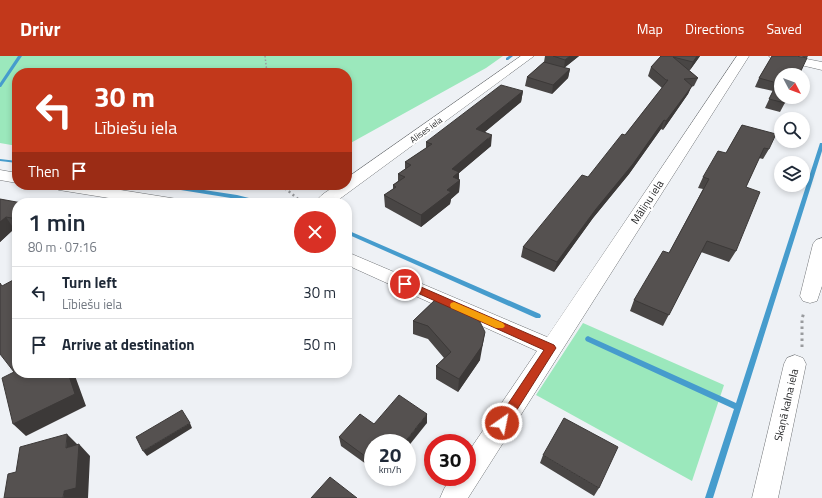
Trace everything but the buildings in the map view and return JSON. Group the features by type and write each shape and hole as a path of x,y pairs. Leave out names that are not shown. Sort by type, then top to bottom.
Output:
{"street":[{"name":"Alises iela","path":"352,182 528,56"},
{"name":"Māliņu iela","path":"453,498 743,56"},
{"path":"775,56 822,66"},
{"path":"0,175 12,177"},
{"path":"90,190 140,198"},
{"name":"Alises iela","path":"330,198 341,190"},
{"path":"810,296 822,244"},
{"path":"352,260 551,348"},
{"name":"Skaņā kalna iela","path":"765,498 795,364"}],"path":[{"path":"265,56 266,68"},
{"path":"287,190 297,198"},
{"name":"Skaņā kalna iela","path":"795,364 802,353 802,319 810,296"}],"green space":[{"path":"0,56 503,56 486,68 352,142 352,68 12,68 12,145 0,143"},
{"path":"583,323 724,385 692,481 536,395"}],"waterway":[{"path":"0,86 20,56"},
{"path":"507,59 511,56"},
{"path":"738,408 822,144"},
{"path":"0,160 12,161"},
{"path":"193,190 241,198"},
{"path":"352,234 538,316"},
{"path":"588,339 738,408"},
{"path":"709,498 738,408"}],"slow traffic":[{"path":"454,305 500,326"}],"route":[{"path":"405,284 551,348 502,423"}]}
